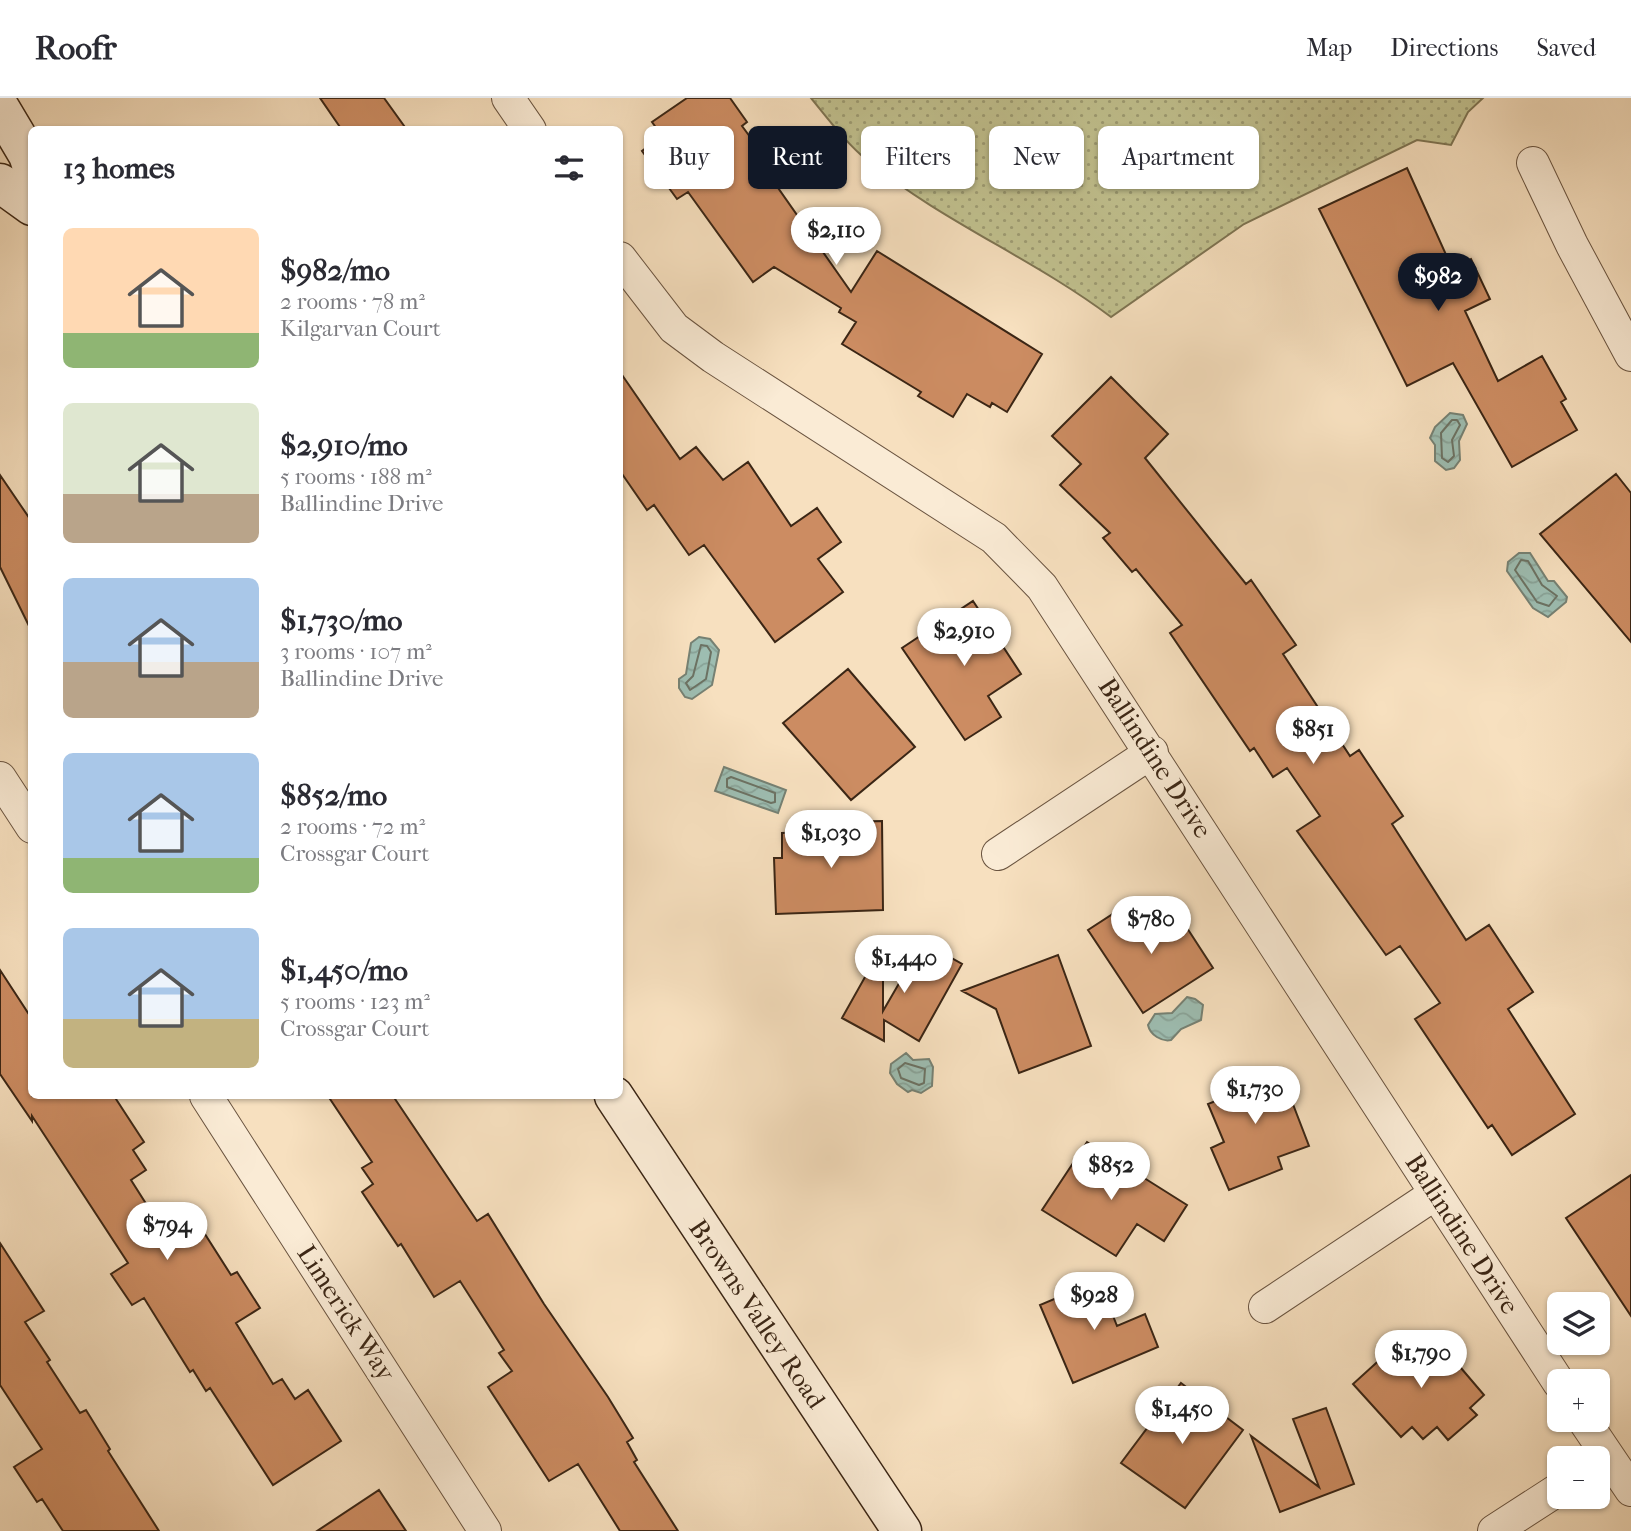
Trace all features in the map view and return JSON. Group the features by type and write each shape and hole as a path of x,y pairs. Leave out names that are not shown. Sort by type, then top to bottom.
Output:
{"main road":[{"path":"9,111 28,157"},
{"path":"0,183 28,203"},
{"name":"Browns Valley Road","path":"616,1099 902,1531"}],"street":[{"path":"508,98 527,126"},
{"path":"1533,163 1572,245 1631,355"},
{"name":"Ballindine Drive","path":"623,262 674,328 713,357 994,538 1042,587 1153,752 1550,1369"},
{"path":"998,854 1153,752"},
{"path":"0,778 28,821"},
{"name":"Limerick Way","path":"208,1099 485,1531"},
{"path":"1265,1307 1435,1194"},
{"path":"1594,1432 1612,1454 1631,1490"},
{"path":"1494,1531 1547,1497"}],"green space":[{"path":"811,98 1483,98 1468,112 1451,145 1417,140 1244,224 1111,317 1082,296 906,189 975,189 975,126 861,126 861,155 847,141 847,126 834,126"}],"water":[{"path":"1450,413 1463,415 1467,424 1459,441 1460,460 1454,468 1446,470 1435,461 1435,445 1430,438 1435,427"},
{"path":"1519,553 1530,553 1548,581 1554,581 1567,597 1566,602 1548,617 1533,608 1507,571 1508,562"},
{"path":"699,637 710,639 719,650 712,685 692,699 685,697 679,688 679,679 686,674 691,643"},
{"path":"724,767 786,790 778,813 715,791"},
{"path":"1187,997 1203,1005 1201,1020 1181,1029 1171,1040 1154,1035 1148,1025 1155,1014 1172,1013"},
{"path":"906,1053 913,1060 929,1059 933,1067 932,1086 921,1093 912,1090 908,1092 897,1084 890,1073 891,1064"}],"building":[{"path":"320,98 384,98 404,126 339,126"},
{"path":"687,98 730,98 747,122 742,126 748,134 748,189 779,189 851,292 877,251 1042,354 1007,412 992,403 990,407 967,394 953,417 918,396 921,392 842,344 856,322 839,312 841,308 774,267 753,282 688,192 677,199 670,189 734,189 734,126 655,126 652,122"},
{"path":"1407,168 1452,268 1471,259 1490,299 1465,311 1498,381 1542,356 1566,399 1561,402 1577,430 1512,467 1453,363 1407,386 1319,209"},
{"path":"623,376 680,459 696,447 723,480 748,462 791,526 817,508 841,542 818,559 843,592 775,642 704,545 689,555 654,505 647,510 623,475"},
{"path":"1111,377 1168,434 1145,458 1246,584 1251,580 1296,645 1283,654 1350,756 1359,750 1403,816 1392,824 1466,940 1489,925 1533,992 1508,1009 1575,1114 1512,1155 1492,1125 1488,1128 1415,1019 1440,1003 1400,946 1386,955 1297,831 1320,816 1287,768 1273,777 1254,748 1250,751 1170,633 1182,625 1136,569 1132,572 1103,538 1110,533 1060,485 1081,464 1052,436"},
{"path":"1616,474 1631,493 1631,642 1540,534"},
{"path":"0,475 28,516 28,624 0,567"},
{"path":"973,601 1021,674 988,696 1001,717 965,740 902,648"},
{"path":"848,669 915,747 851,800 783,723"},
{"path":"882,821 883,910 776,914 774,858 782,858 782,833 832,831 832,822"},
{"path":"1122,908 1137,931 1176,911 1213,968 1143,1013 1088,930"},
{"path":"923,942 962,964 919,1041 884,1020 884,1041 842,1018 883,945 883,1011"},
{"path":"1058,955 1091,1046 1019,1073 996,1009 962,991"},
{"path":"0,970 28,1013 28,1099 116,1099 144,1142 133,1150 146,1170 131,1180 166,1235 194,1217 231,1275 237,1272 260,1308 236,1323 273,1384 282,1379 295,1399 308,1390 341,1441 273,1485 210,1388 206,1391 193,1370 190,1372 144,1298 132,1305 111,1274 128,1263 32,1116 32,1121 0,1074"},
{"path":"1250,1068 1252,1072 1259,1069 1261,1075 1279,1068 1309,1146 1278,1157 1282,1169 1229,1190 1211,1148 1224,1142 1208,1104 1228,1096 1221,1079"},
{"path":"330,1099 395,1099 477,1221 488,1214 633,1438 627,1442 637,1460 634,1462 678,1531 620,1531 578,1464 549,1481 488,1387 512,1371 499,1353 504,1350 460,1281 434,1297 401,1244 398,1246 362,1192 373,1184 362,1168 372,1162"},
{"path":"1087,1142 1187,1205 1164,1241 1137,1224 1116,1256 1042,1210"},
{"path":"1631,1175 1631,1316 1566,1218"},
{"path":"0,1243 44,1311 25,1322 50,1360 47,1362 80,1413 86,1410 110,1449 108,1451 159,1531 63,1531 42,1499 37,1502 14,1467 42,1449 0,1385"},
{"path":"1099,1280 1117,1326 1145,1314 1158,1347 1073,1383 1040,1305"},
{"path":"1432,1334 1484,1395 1470,1408 1477,1415 1448,1440 1437,1427 1423,1439 1412,1427 1401,1437 1353,1384 1396,1345 1406,1356"},
{"path":"1181,1383 1243,1430 1185,1508 1121,1463"},
{"path":"1326,1408 1354,1484 1280,1512 1251,1436 1319,1487 1293,1419"},
{"path":"379,1490 406,1531 317,1531"}]}
